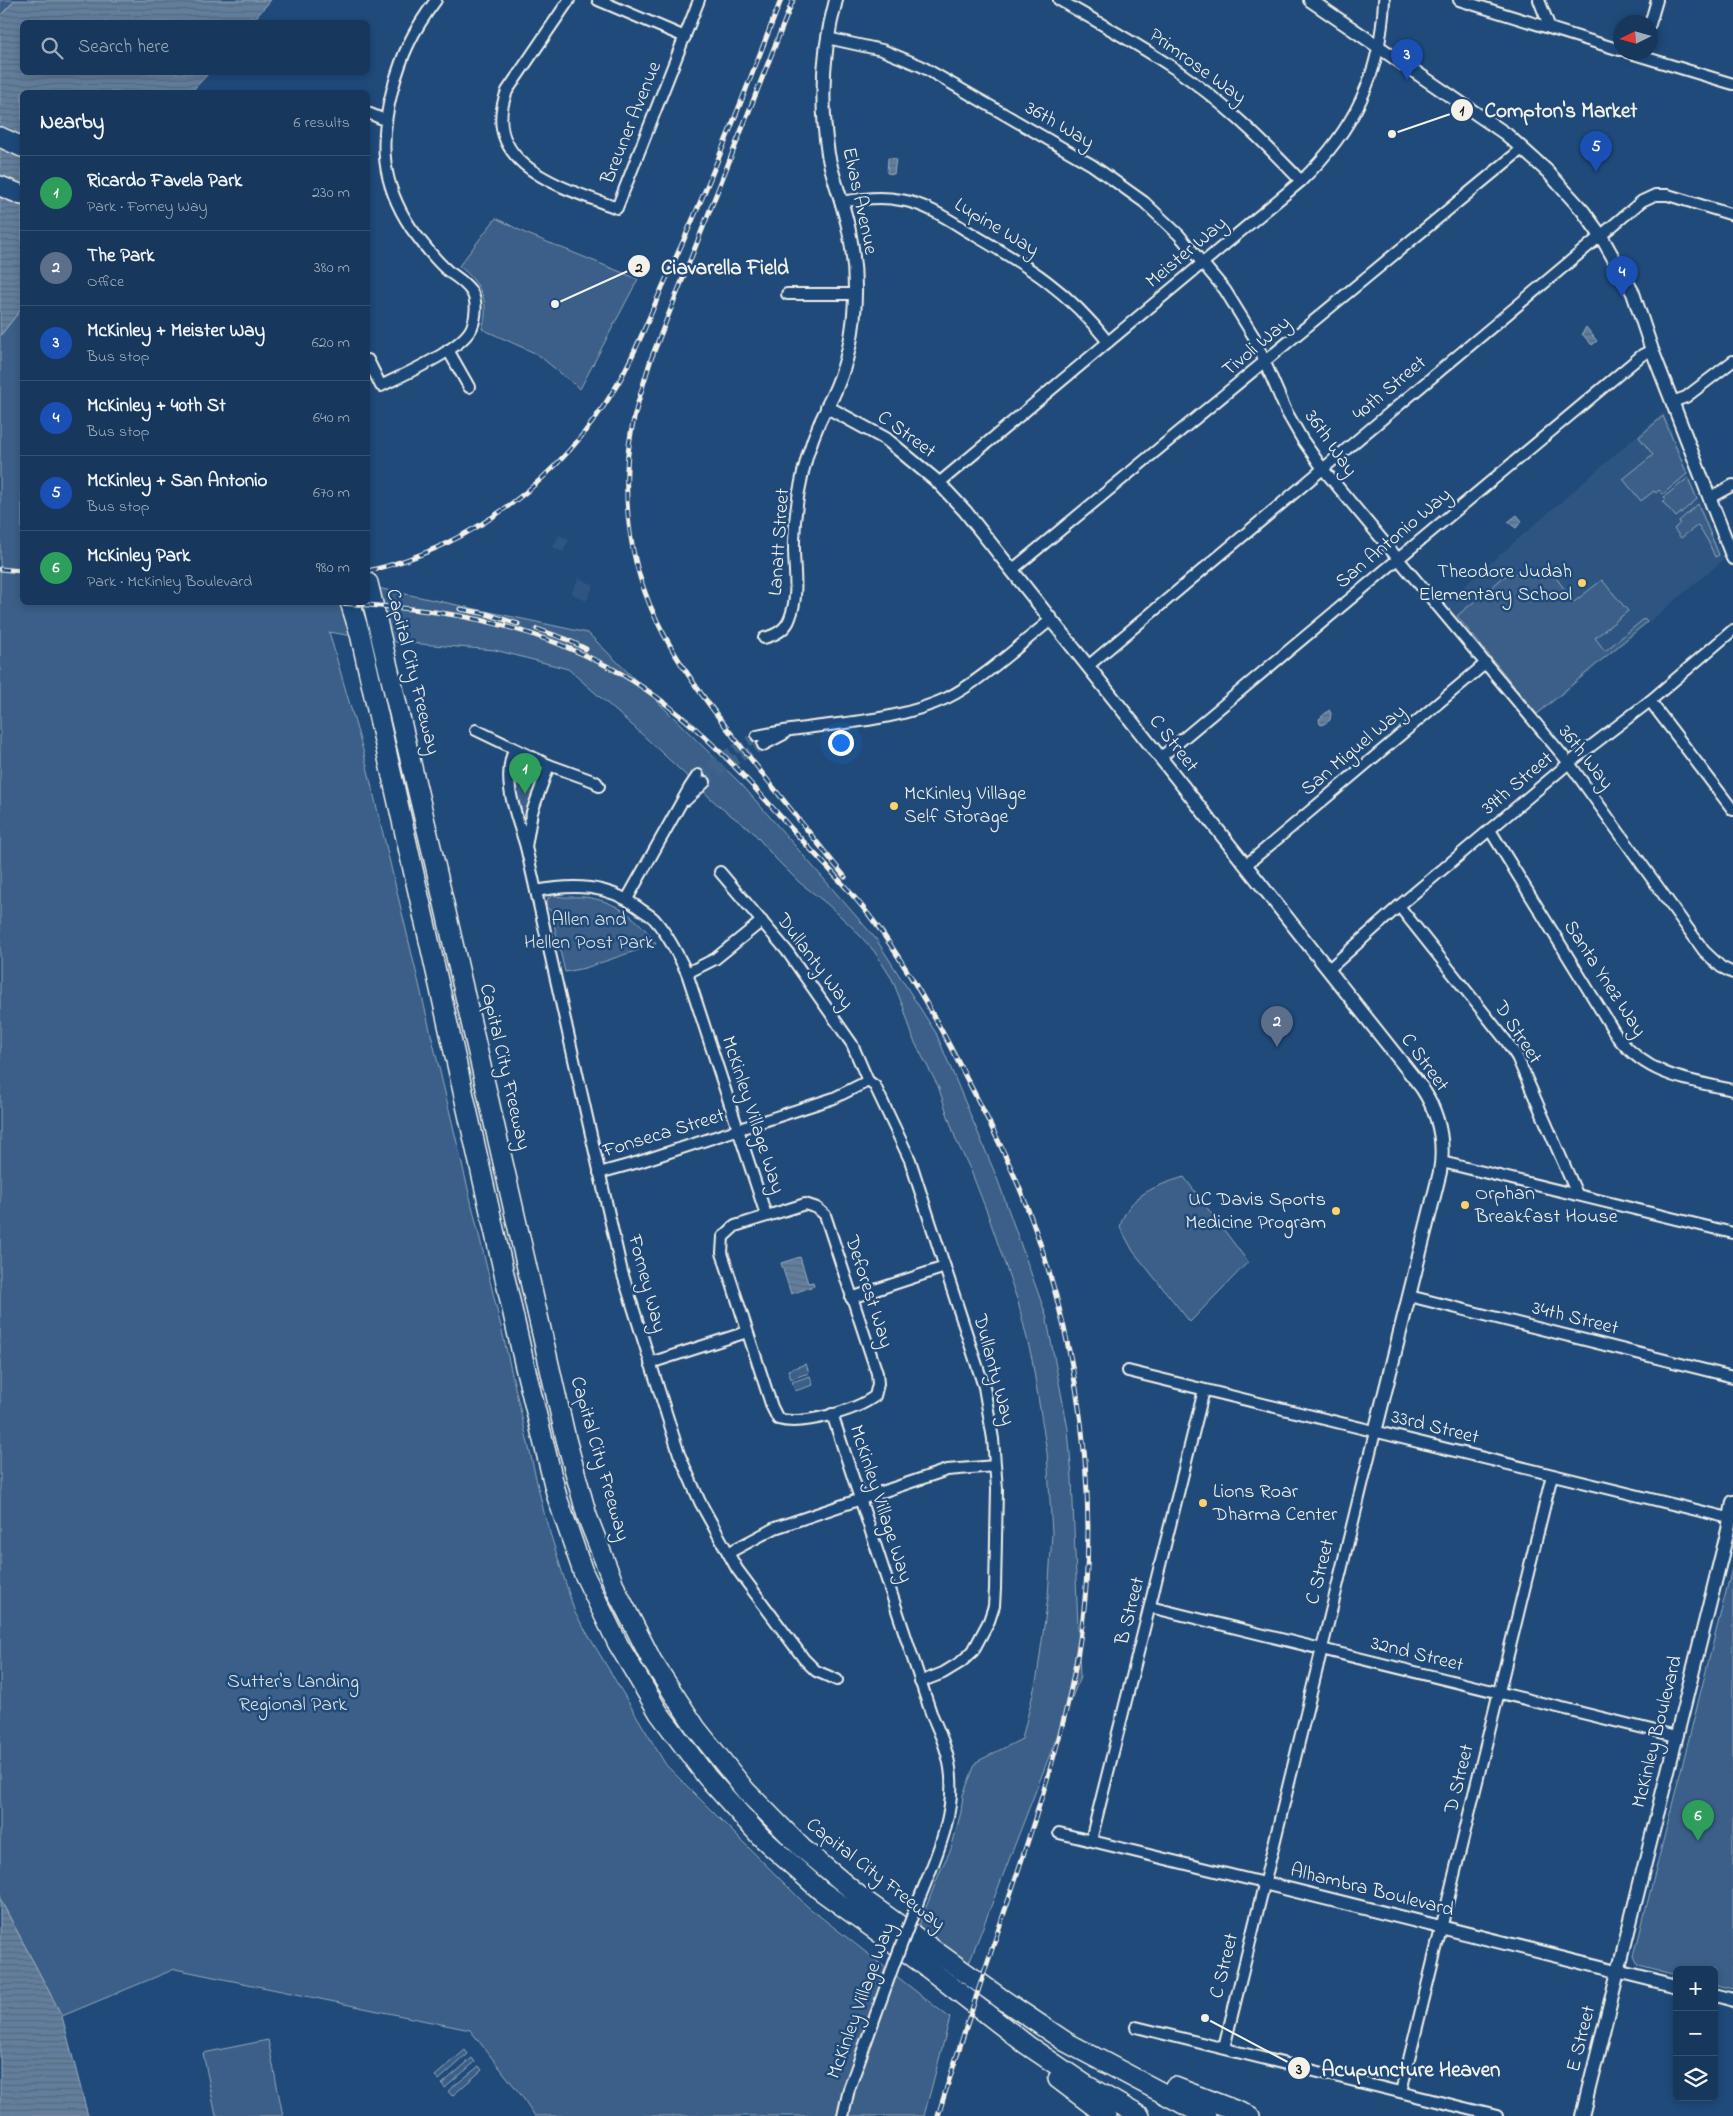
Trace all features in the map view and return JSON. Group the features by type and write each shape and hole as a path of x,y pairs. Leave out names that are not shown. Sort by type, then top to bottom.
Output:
{"highway":[{"path":"0,138 20,146"},
{"path":"0,186 20,194"},
{"name":"Capital City Freeway","path":"370,591 432,851 566,1439 587,1516 616,1590 652,1661 696,1728 746,1791 802,1848 863,1899 1002,1999 1066,2042 1206,2116"},
{"name":"Capital City Freeway","path":"351,605 360,634 525,1367 557,1496 588,1581 618,1644 659,1713 707,1777 760,1836 820,1890 920,1962 1027,2045 1086,2085 1140,2116"},
{"path":"1002,1999 1128,2067 1204,2100 1250,2116"},
{"path":"1027,2045 1060,2080 1107,2116"}],"street":[{"path":"370,364 381,386 461,342 473,325 475,302 471,291 436,258 412,229 398,206 389,184 384,159 385,120 405,48 413,32 436,0"},
{"name":"Breuner Avenue","path":"569,0 507,90 503,103 502,124 511,149 531,171 552,183 617,208 699,0"},
{"path":"598,0 685,37"},
{"name":"Elvas Avenue","path":"827,407 839,385 849,351 854,294 854,273 849,230 840,202 825,132 823,82 827,38 836,0"},
{"name":"Primrose Way","path":"1059,0 1146,50 1205,91 1250,129 1301,181"},
{"path":"1310,0 1469,108 1523,148 1565,189 1601,236 1632,293 1652,350 1733,558"},
{"name":"Meister Way","path":"939,483 1301,181 1335,144 1354,116 1368,85 1378,48 1384,0"},
{"path":"1459,0 1613,48"},
{"path":"1539,0 1550,28"},
{"path":"1652,15 1656,0"},
{"name":"36th Way","path":"827,38 882,50 921,66 1092,165 1144,202 1179,235 1204,262 1243,317 1286,411 1302,439 1323,469 1569,764 1704,950 1721,966 1733,973"},
{"path":"1658,60 1733,84"},
{"path":"370,114 385,120"},
{"name":"Tivoli Way","path":"1012,570 1523,148"},
{"name":"40th Street","path":"1088,666 1642,201 1654,195 1668,195 1733,215"},
{"name":"Lupine Way","path":"840,202 885,198 910,202 933,211 1026,265 1052,283 1082,310 1108,342"},
{"path":"787,294 854,294"},
{"path":"448,350 469,387"},
{"name":"San Antonio Way","path":"1160,758 1642,355 1652,350"},
{"path":"1672,402 1686,397 1733,361"},
{"name":"C Street","path":"827,407 886,439 939,483 965,511 1329,969 1429,1098 1440,1128 1442,1162 1224,2048"},
{"name":"Lanatt Street","path":"764,638 783,630 790,618 794,604 794,541 799,496 818,425 827,407"},
{"path":"1709,498 1733,485"},
{"path":"760,741 787,732 874,720 917,710 949,697 979,677 1051,620"},
{"name":"39th Street","path":"1329,969 1490,830 1569,764 1650,701 1733,630"},
{"name":"San Miguel Way","path":"1246,865 1486,663"},
{"path":"1650,701 1733,810"},
{"path":"476,730 514,750 596,782 599,786"},
{"name":"Forney Way","path":"514,750 508,775 512,799 526,847 622,1272 679,1454 700,1502 737,1568 804,1659 816,1670 837,1680"},
{"name":"Forney Way","path":"526,847 532,812 549,765"},
{"path":"627,899 677,810 702,779"},
{"name":"Santa Ynez Way","path":"1490,830 1618,1038 1627,1049 1648,1066 1667,1075 1733,1090"},
{"name":"Dullanty Way","path":"720,872 787,951 852,1044 868,1081 875,1086 910,1160 984,1387 993,1439 995,1466 997,1517 994,1606 989,1621 973,1650 961,1662 943,1674 920,1682"},
{"name":"McKinley Village Way","path":"536,892 578,886 596,888 627,899 654,919 673,946 687,973 766,1216 735,1226 723,1237 722,1253 747,1332 772,1407 778,1418 787,1422 832,1414 920,1682 947,1755 951,1784 946,1826 849,2088 843,2116"},
{"name":"D Street","path":"1400,906 1517,1057 1577,1194"},
{"path":"687,973 715,959 762,921"},
{"path":"739,1129 834,1098 868,1081"},
{"name":"Fonseca Street","path":"599,1173 739,1129"},
{"path":"1442,1162 1733,1233"},
{"name":"Deforest Way","path":"766,1216 805,1204 818,1208 825,1215 877,1373 878,1384 875,1396 867,1402 832,1414"},
{"path":"851,1298 945,1267"},
{"name":"34th Street","path":"1410,1296 1733,1376"},
{"path":"650,1363 747,1332"},
{"name":"33rd Street","path":"1128,1371 1731,1519"},
{"name":"B Street","path":"1091,1840 1204,1390"},
{"path":"728,1553 775,1528 947,1470 995,1466"},
{"name":"D Street","path":"1401,2092 1552,1475"},
{"name":"McKinley Boulevard","path":"1618,1971 1731,1519 1733,1502"},
{"name":"32nd Street","path":"1150,1607 1676,1736"},
{"name":"Alhambra Boulevard","path":"1058,1833 1673,1985"},
{"name":"E Street","path":"1582,2116 1618,1971"},
{"path":"1718,1996 1733,2000"},
{"path":"1136,2026 1498,2116"}],"shaded area":[{"path":"15,0 271,0 254,20 20,20 20,75 207,75 193,90 20,90 20,311 0,336 0,16"},
{"path":"888,158 896,159 894,174 887,173"},
{"path":"1586,327 1597,341 1592,345 1582,334"},
{"name":"Theodore Judah Elementary School","path":"1664,412 1723,560 1536,717 1441,606"},
{"path":"1517,515 1522,521 1516,528 1508,522"},
{"path":"559,535 569,539 563,552 553,547"},
{"path":"579,578 594,585 586,601 571,593"},
{"path":"1329,710 1331,713 1330,720 1322,725 1320,724 1319,719"},
{"path":"800,1257 808,1283 813,1282 814,1286 791,1294 781,1263"},
{"path":"0,1899 62,2016 88,2116 0,2116"}],"green space":[{"path":"0,0 15,0 0,16"},
{"path":"496,218 525,233 638,279 580,389 537,354 482,329 485,310 482,294 473,279 459,266"},
{"name":"Sutter's Landing Regional Park","path":"20,311 20,605 370,605 370,586 588,633 743,786 876,939 936,1033 997,1178 1046,1315 1068,1429 1072,1478 1080,1677 965,1973 919,1925 951,1849 961,1812 963,1795 976,1762 1022,1739 1037,1677 1048,1597 1052,1533 1047,1453 1032,1359 1018,1302 987,1212 971,1171 956,1140 938,1086 914,1041 892,979 874,951 851,926 799,882 753,832 720,807 568,669 495,650 383,641 329,632 364,754 545,1517 575,1613 666,1765 808,1907 950,2018 924,2116 535,2116 470,2030 175,1969 62,2016 0,1899 0,336"},
{"path":"1663,416 1687,474 1663,494 1659,490 1656,493 1654,491 1641,501 1623,479 1653,455 1639,437"},
{"path":"1688,478 1697,499 1676,517 1663,502 1666,499 1664,497"},
{"path":"1698,504 1719,555 1715,557 1698,525 1681,538 1674,529 1680,523 1679,521"},
{"path":"1551,571 1574,602 1602,580 1628,611 1595,638 1605,651 1644,619 1647,622 1537,714 1457,616 1505,576 1517,573"},
{"path":"524,764 533,766 536,773 537,789 524,829 515,782 519,767"},
{"name":"Allen and Hellen Post Park","path":"554,895 561,897 584,897 606,902 626,912 650,935 656,944 585,968 565,972 551,911 546,907 548,898"},
{"path":"1184,1177 1248,1262 1190,1322 1133,1251 1120,1227 1129,1207 1136,1199 1153,1188"},
{"path":"806,1364 809,1373 791,1379 788,1370"},
{"path":"810,1376 813,1385 795,1391 792,1382"},
{"path":"1733,1564 1733,1989 1718,1985 1718,1966 1673,1966 1673,1974 1638,1965 1634,1956"},
{"path":"268,2040 283,2116 216,2116 203,2053"},
{"path":"465,2050 468,2054 439,2080 435,2076"},
{"path":"472,2058 475,2062 445,2088 442,2084"},
{"path":"479,2066 482,2070 452,2096 448,2091"}],"tunnel":[{"path":"698,775 757,736"},
{"path":"705,782 728,764 763,745"}],"railway":[{"path":"370,570 407,560 479,526 512,503 542,478 570,450 595,419 617,385 637,346 712,175 781,0"},
{"path":"793,0 651,359 635,413 630,441 627,469 628,512 633,551 643,587 657,621 674,653 718,716 845,877"},
{"path":"0,569 20,571"},
{"path":"369,605 435,612 480,620 546,639 609,667 684,718 728,759 846,888 878,927 914,982 946,1039 982,1107 1024,1199 1055,1293 1067,1341 1076,1390 1087,1488 1088,1538 1086,1587 1077,1657 1053,1759 1033,1826 938,2116"},
{"path":"460,609 487,614 518,624"},
{"path":"537,629 566,639 586,649"}],"place":[{"name":"McKinley + Meister Way","path":"1407,80"},
{"name":"Compton's Market","path":"1392,134"},
{"name":"McKinley + San Antonio","path":"1596,172"},
{"name":"McKinley + 40th St","path":"1622,297"},
{"name":"Ciavarella Field","path":"555,304"},
{"name":"Theodore Judah Elementary School","path":"1582,583"},
{"name":"Ricardo Favela Park","path":"525,794"},
{"name":"McKinley Village Self Storage","path":"894,806"},
{"name":"The Park","path":"1277,1047"},
{"name":"Orphan Breakfast House","path":"1465,1205"},
{"name":"UC Davis Sports Medicine Program","path":"1336,1211"},
{"name":"Lions Roar Dharma Center","path":"1203,1503"},
{"name":"McKinley Park","path":"1698,1841"},
{"name":"Acupuncture Heaven","path":"1205,2018"}]}
